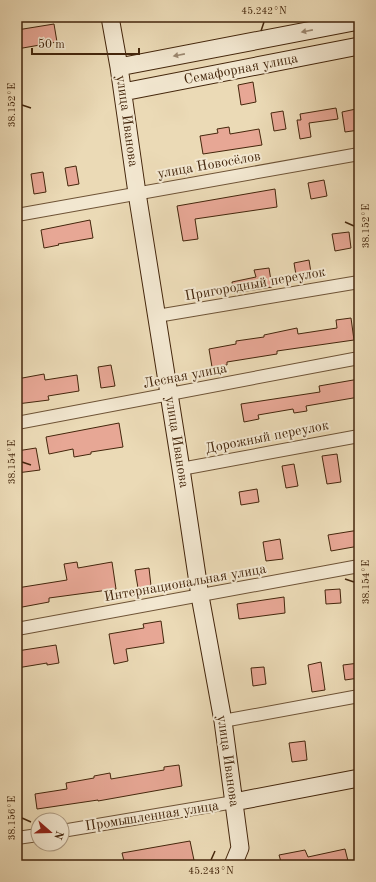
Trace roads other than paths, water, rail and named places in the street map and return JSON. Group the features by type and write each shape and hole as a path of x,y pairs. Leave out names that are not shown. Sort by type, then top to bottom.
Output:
{"street":[{"name":"улица Иванова","path":"110,17 182,469 200,596 223,721 240,848 233,865"},
{"name":"Семафорная улица","path":"119,67 359,21"},
{"name":"Семафорная улица","path":"123,92 359,46"},
{"name":"улица Новосёлов","path":"17,215 359,154"},
{"name":"Пригородный переулок","path":"157,316 359,282"},
{"name":"Лесная улица","path":"17,423 359,358"},
{"name":"Дорожный переулок","path":"182,469 359,436"},
{"name":"Интернациональная улица","path":"17,629 359,566"},
{"path":"223,721 359,696"},
{"name":"Промышленная улица","path":"70,830 234,802 359,778"},
{"path":"17,838 30,836"}]}
